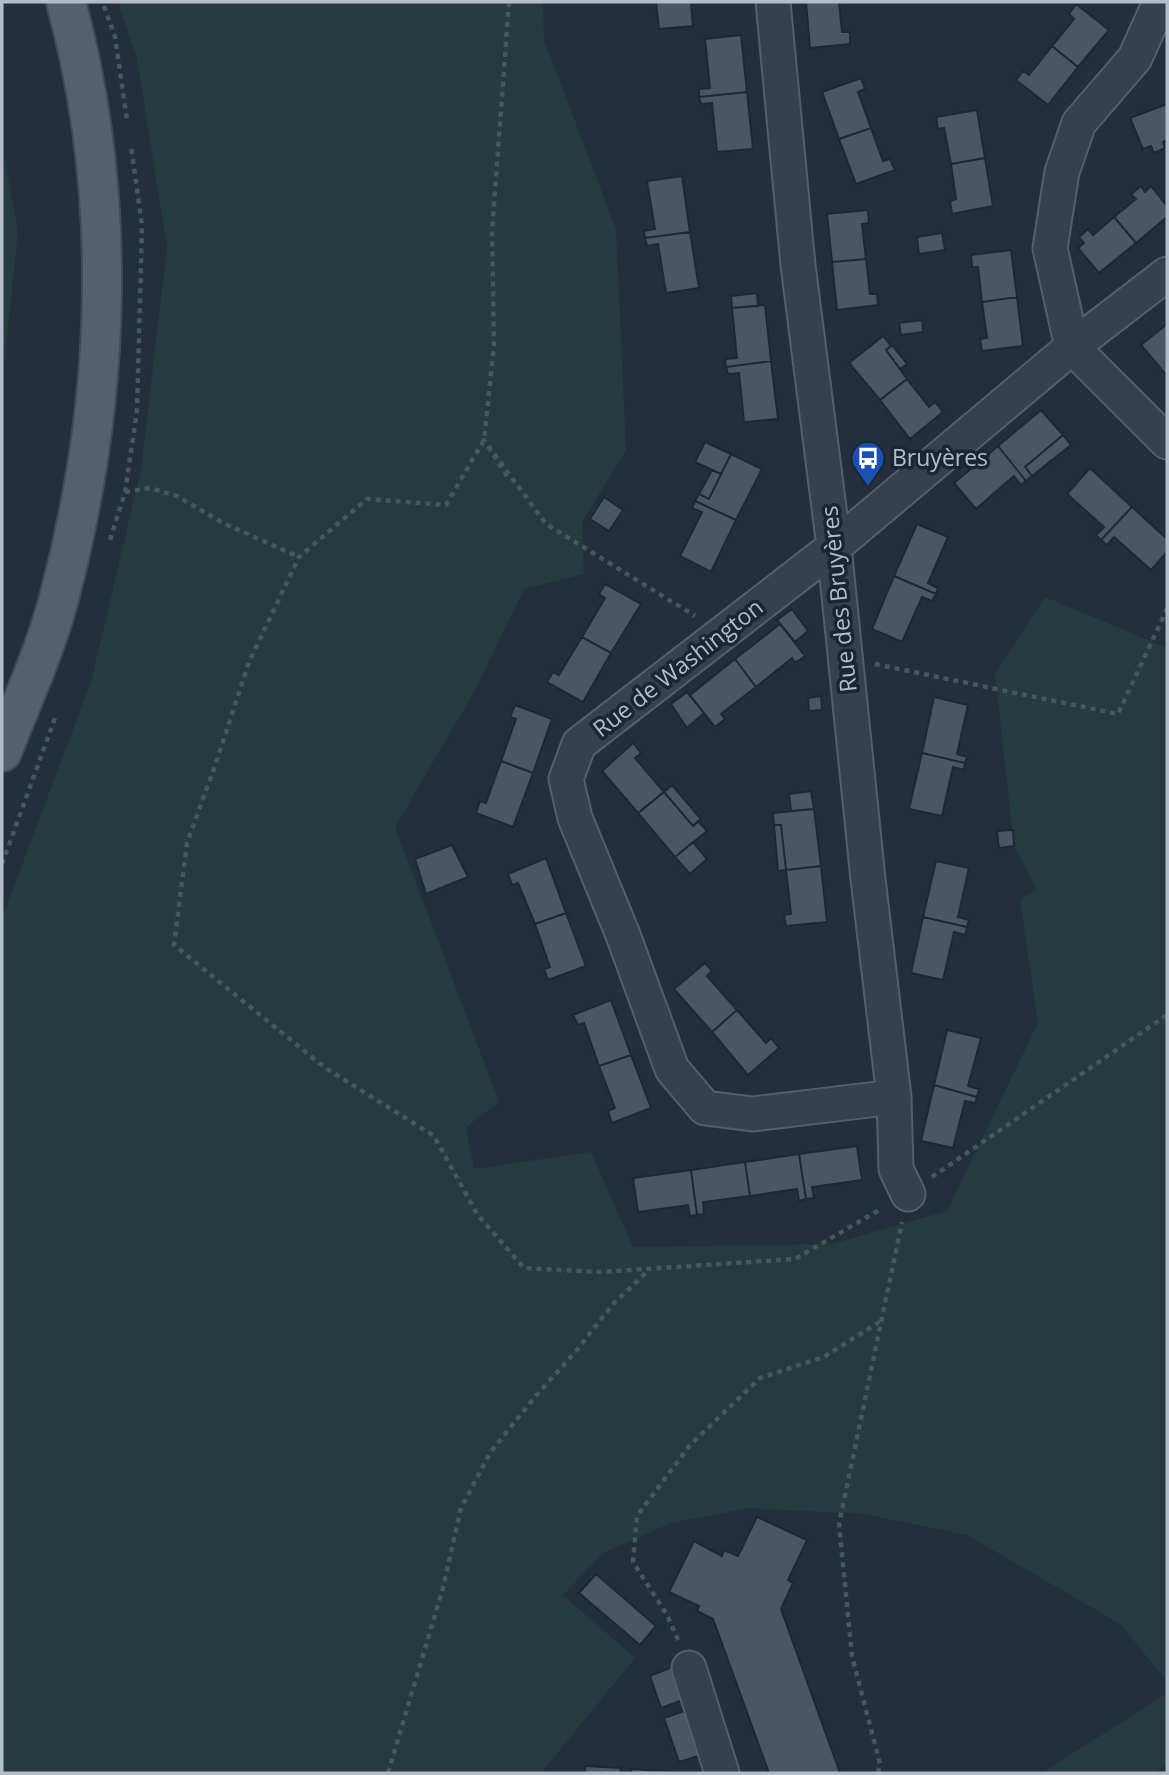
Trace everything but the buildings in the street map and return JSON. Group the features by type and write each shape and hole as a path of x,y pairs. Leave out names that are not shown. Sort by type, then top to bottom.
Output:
{"main road":[{"path":"2,751 59,601 83,498 102,348 104,270 96,150 82,60 66,2"}],"street":[{"name":"Rue des Bruyères","path":"773,2 799,265 834,547 868,879 894,1097 896,1169 908,1194"},
{"path":"1160,2 1135,58 1079,123 1062,172 1050,248 1072,347 1167,442"},
{"name":"Rue de Washington","path":"894,1097 753,1114 705,1108 672,1069 623,935 575,818 566,779 579,744 834,547 1072,347 1167,274"},
{"path":"690,1668 722,1773"}],"path":[{"path":"509,2 492,230 494,345 484,440 446,505 367,499 299,556 249,662 187,843 174,945 324,1067 434,1136 477,1214 524,1268 600,1272 795,1259 908,1194 1167,1015"},
{"path":"484,440 507,476"},
{"path":"484,440 546,524 723,633"},
{"path":"125,492 149,488 177,496 223,523 299,556"},
{"path":"846,658 1118,714 1167,610"},
{"path":"878,1773 880,1764 852,1656 839,1524 908,1194"},
{"path":"388,1773 443,1588 461,1508 490,1453 614,1303 651,1269"},
{"path":"690,1668 667,1615 633,1562 637,1517 690,1446 760,1378 824,1357 881,1321"}],"green space":[{"path":"118,2 543,2 544,40 616,229 626,450 582,522 584,574 524,589 475,690 395,827 499,1102 466,1127 474,1169 591,1152 633,1247 832,1244 947,1211 1038,1023 1020,900 1037,889 1014,846 995,674 1045,597 1167,648 1167,1681 1120,1624 967,1535 863,1514 749,1508 671,1523 603,1553 563,1595 635,1658 541,1773 2,1773 2,918 91,682 141,470 167,247 137,59"},
{"path":"2,144 18,231 2,386"},
{"path":"1167,1693 1167,1765 1153,1773 1042,1773"}],"place":[{"name":"Bruyères","path":"868,488"}]}
